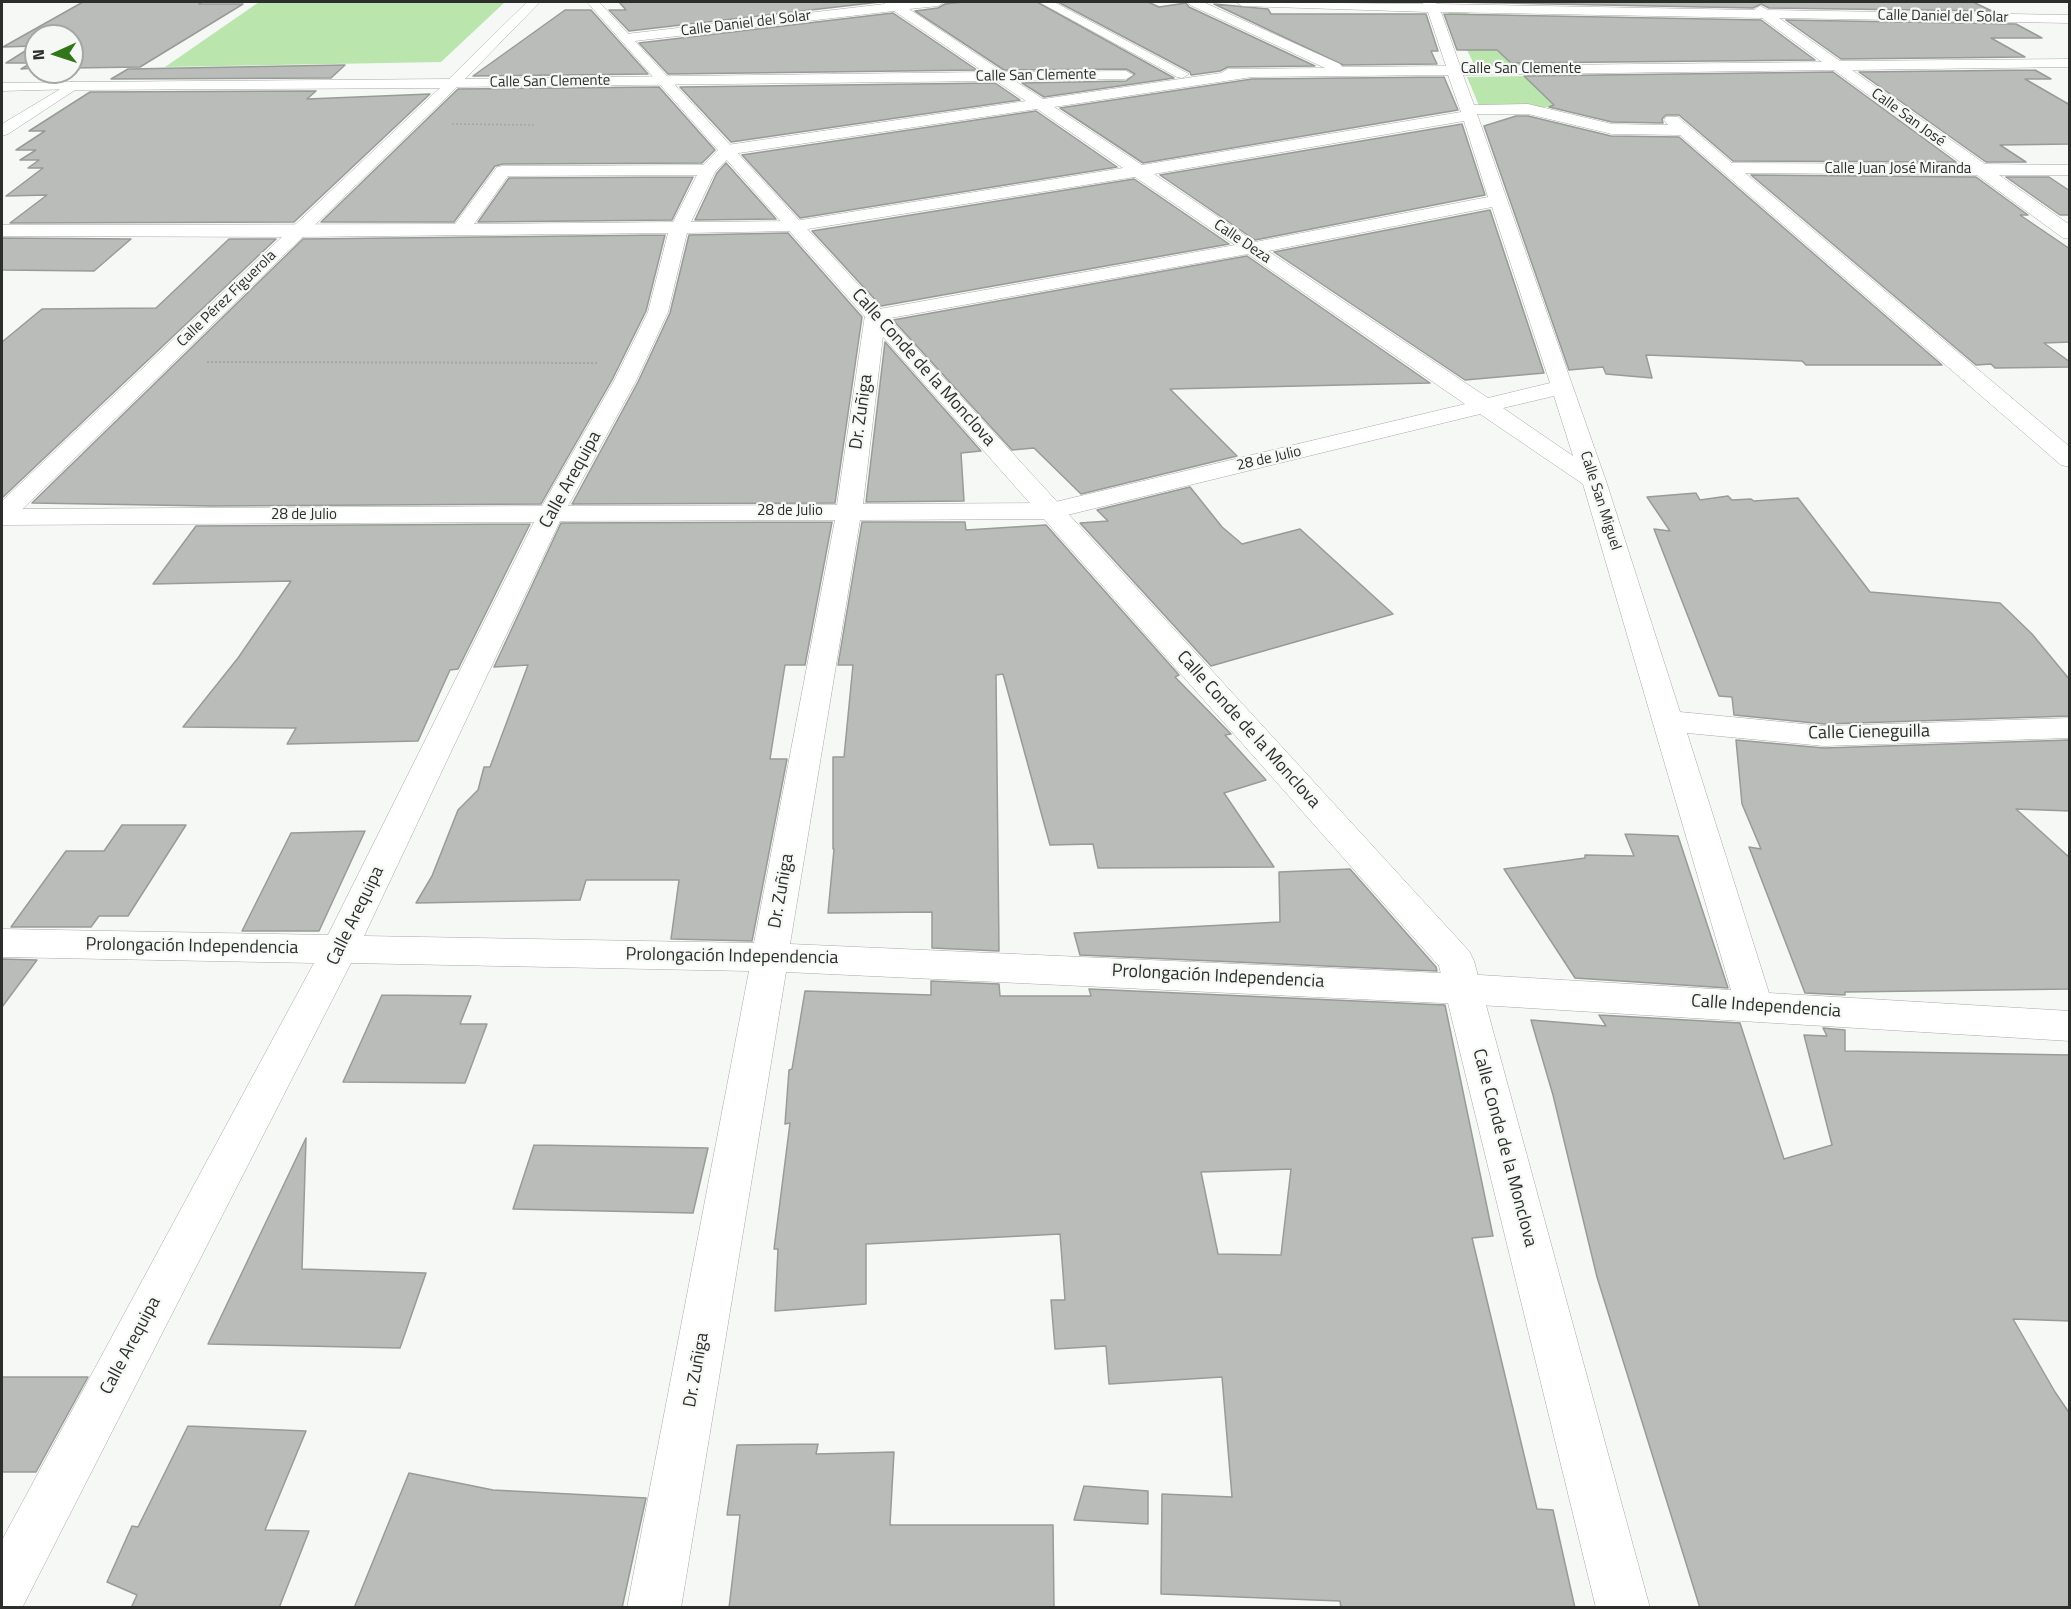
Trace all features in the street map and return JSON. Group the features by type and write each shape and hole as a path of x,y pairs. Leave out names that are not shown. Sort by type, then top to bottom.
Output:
{"street":[{"name":"Calle Pérez Figuerola","path":"2,516 411,123 449,75 534,2"},
{"name":"Calle Conde de la Monclova","path":"593,2 1456,961 1623,1608"},
{"name":"Calle Daniel del Solar","path":"626,38 893,4 939,2"},
{"path":"1044,2 1182,74"},
{"path":"1194,2 1342,71"},
{"name":"Calle Daniel del Solar","path":"1242,2 2070,19"},
{"name":"Calle San José","path":"1747,2 2070,234"},
{"path":"1939,2 1993,34"},
{"name":"Calle Deza","path":"893,4 1594,481"},
{"name":"Calle San Miguel","path":"1431,5 1594,481 1755,1007"},
{"path":"2020,52 2062,77"},
{"name":"Calle San Clemente","path":"2,87 428,83 449,75 664,80 2070,63"},
{"path":"727,150 1251,73"},
{"path":"2,131 72,86"},
{"path":"2,230 298,231 795,226 1139,171 1468,112 1528,109 1612,129 1678,125 2070,460"},
{"name":"Calle Arequipa","path":"2,1592 339,950 551,513 625,381 658,312 679,226 708,170 727,150"},
{"name":"Calle Juan José Miranda","path":"1726,168 2070,170"},
{"path":"461,229 503,171 708,170"},
{"path":"875,315 1252,248 1499,201"},
{"name":"Dr. Zuñiga","path":"654,1608 849,511 875,315"},
{"name":"28 de Julio","path":"2,516 1051,511 1563,387"},
{"name":"Calle Cieneguilla","path":"1668,721 1824,736 2070,728"},
{"name":"Prolongación Independencia","path":"2,943 770,957 1462,989"},
{"name":"Calle Independencia","path":"1462,989 2070,1026"}],"path":[{"path":"411,123 535,125"},
{"path":"161,362 633,362"}],"green space":[{"path":"259,2 505,2 441,62 165,67"},
{"path":"1447,10 1466,11 1522,65 1475,66"},
{"path":"1529,76 1556,107 1480,108 1467,77"}],"building":[{"path":"83,2 243,4 140,67 84,68 84,24 44,24"},
{"path":"619,2 880,2 629,31 609,10 626,10"},
{"path":"963,2 1037,2 1174,78 1044,97 1022,83 1126,81 1135,74 1126,69 1004,70 915,11"},
{"path":"1058,2 1148,2 1159,7 1186,3 1189,7 1315,66 1228,67 1220,71 1191,75 1190,72"},
{"path":"1452,2 1973,2 1992,11 1769,8 1761,4 1753,8"},
{"path":"1214,4 1268,9 1271,14 1426,14 1438,51 1431,51 1437,64 1343,65"},
{"path":"565,10 591,10 648,74 473,76"},
{"path":"893,13 977,70 668,74 639,43"},
{"path":"1444,14 1761,20 1815,60 1511,63 1497,50 1457,50"},
{"path":"1786,20 2016,24 2042,38 1991,38 2025,57 1841,59"},
{"path":"24,35 24,46 3,47"},
{"path":"24,52 24,63 6,63"},
{"path":"345,65 331,78 111,79 128,69"},
{"path":"2035,70 2051,79 2025,79 2070,105 2070,144 2000,145 2026,162 1986,162 1859,72"},
{"path":"1833,72 1956,162 1733,161 1679,115 1666,115 1662,119 1663,123 1612,122 1549,107 1554,105 1524,76"},
{"path":"1444,77 1458,110 1143,163 1060,108 1252,79"},
{"path":"995,83 1020,100 731,142 680,87"},
{"path":"659,87 715,150 702,163 503,164 495,166 454,222 321,222 458,89"},
{"path":"316,91 307,99 430,94 294,222 10,223 47,195 6,196 43,168 28,168 39,160 20,160 36,150 16,150 45,131 29,131 90,92"},
{"path":"1036,111 1117,167 800,218 742,155"},
{"path":"1516,116 1528,116 1611,136 1679,137 1942,365 1806,365 1802,361 1646,355 1652,378 1606,374 1603,367 1569,370 1484,126"},
{"path":"1462,124 1485,195 1255,240 1160,175"},
{"path":"726,163 776,219 695,220 717,173"},
{"path":"1751,175 1976,177 2028,215 2020,215 2070,249 2070,342 2044,343 2070,362 2070,367 1995,368 1991,364 1976,365"},
{"path":"693,177 672,220 478,222 509,178"},
{"path":"2006,177 2049,177 2070,191 2070,215 2060,215"},
{"path":"1134,179 1229,244 881,306 812,231"},
{"path":"1490,210 1544,373 1465,380 1274,252"},
{"path":"788,233 862,317 835,503 572,504 638,382 670,313 689,235"},
{"path":"665,235 646,311 612,380 541,504 211,506 32,503 303,239"},
{"path":"2,238 131,239 94,271 2,270"},
{"path":"229,239 276,239 2,498 2,342 42,309 156,308"},
{"path":"1247,256 1430,383 1170,389 1237,456 1081,494 1034,448 1012,450 893,320"},
{"path":"885,342 981,451 961,453 964,501 866,502"},
{"path":"1190,487 1222,527 1242,544 1300,529 1393,614 1211,666 1080,523 1108,521 1097,510"},
{"path":"1696,493 1700,500 1728,496 1732,500 1751,499 1754,501 1798,498 1870,592 2000,603 2032,634 2070,680 2070,716 1824,724 1734,715 1732,697 1719,696 1654,529 1670,531 1647,497"},
{"path":"832,522 805,665 785,665 770,759 787,759 752,941 671,939 679,880 586,880 580,900 416,903 432,876 458,810 478,790 484,767 490,767 528,665 494,667 561,523"},
{"path":"862,522 965,522 966,530 1046,525 1179,675 1175,677 1231,734 1225,735 1266,780 1224,793 1274,867 1098,868 1093,844 1050,845 1003,674 996,675 999,951 932,948 932,912 828,913 834,849 833,757 844,757 853,665 838,665"},
{"path":"530,524 458,669 450,670 418,741 287,744 296,728 183,727 238,658 291,581 153,584 196,526"},
{"path":"1736,740 1824,748 2070,740 2070,811 2016,809 2070,858 2070,989 1845,992 1845,995 1805,993 1749,847 1761,849 1742,804"},
{"path":"122,825 186,825 128,916 99,916 91,927 11,927 66,851 104,851"},
{"path":"365,831 319,931 242,931 291,833"},
{"path":"1625,834 1678,836 1728,988 1575,978 1504,869 1585,858 1585,855 1634,856"},
{"path":"1350,869 1436,967 1437,971 1080,955 1074,933 1280,922 1279,872"},
{"path":"2,959 37,960 2,1007"},
{"path":"931,981 999,984 1000,996 1091,996 1089,989 1445,1005 1493,1236 1472,1238 1537,1509 1553,1510 1575,1608 1341,1608 1340,1601 1161,1594 1162,1494 1232,1497 1222,1377 1109,1384 1106,1346 1055,1349 1051,1300 1065,1300 1060,1234 866,1244 866,1304 775,1311 778,1249 774,1249 790,1123 785,1124 789,1070 792,1069 805,991 931,995","holes":["1291,1169 1281,1255 1218,1254 1201,1172"]},
{"path":"382,995 471,996 460,1024 487,1024 465,1083 343,1082"},
{"path":"1599,1015 1740,1023 1784,1159 1832,1145 1804,1035 1827,1036 1823,1028 1845,1030 1845,1051 2070,1055 2070,1321 2013,1319 2070,1414 2070,1608 1700,1608 1597,1277 1553,1095 1531,1020 1606,1026"},
{"path":"306,1138 302,1269 426,1273 400,1348 208,1344"},
{"path":"534,1145 708,1148 693,1213 513,1209"},
{"path":"2,1377 88,1377 36,1472 2,1472"},
{"path":"188,1426 306,1431 265,1530 309,1531 279,1608 131,1608 137,1595 107,1582 132,1526 138,1527"},
{"path":"818,1444 816,1454 894,1452 890,1525 1053,1525 1054,1608 729,1608 740,1515 727,1515 737,1445"},
{"path":"409,1473 493,1490 646,1498 622,1608 354,1608"},
{"path":"1084,1486 1148,1491 1148,1524 1074,1520"}]}
